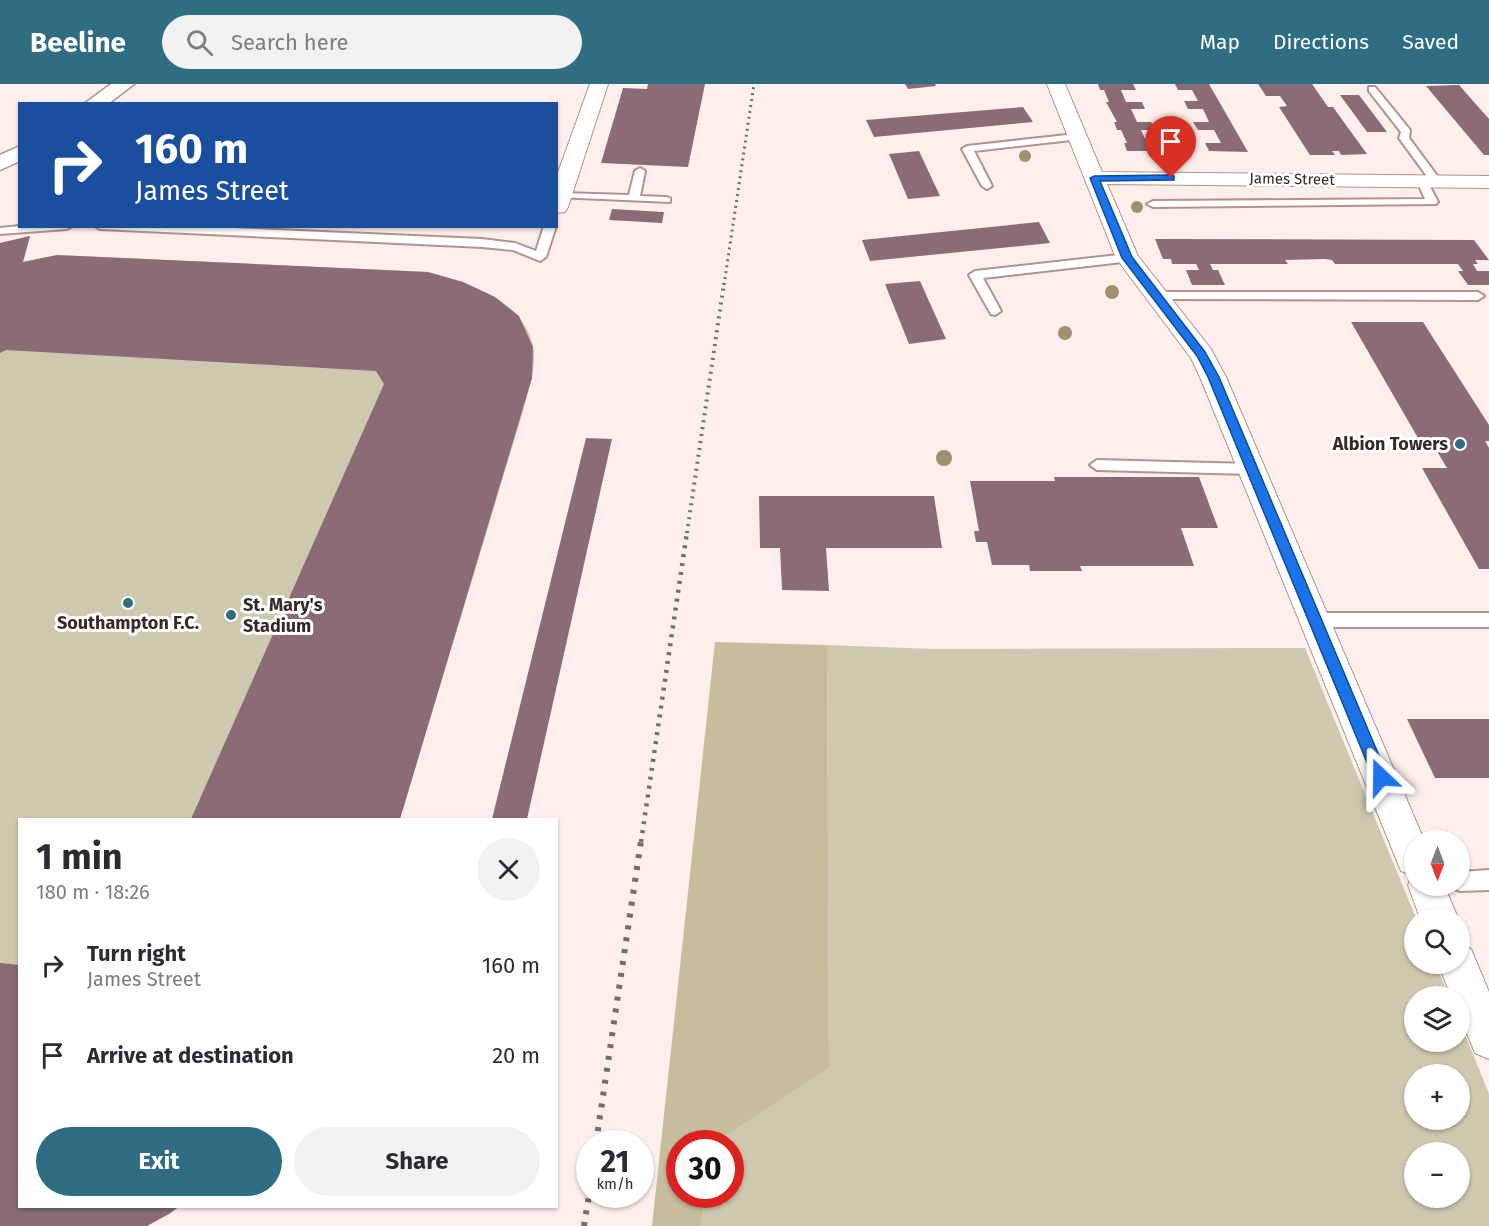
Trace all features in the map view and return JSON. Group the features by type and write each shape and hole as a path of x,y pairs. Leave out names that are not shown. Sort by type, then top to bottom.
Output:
{"main road":[{"path":"97,102 124,84"},
{"path":"0,164 18,153"}],"street":[{"path":"558,204 599,84"},
{"path":"1056,84 1127,258 1202,354 1404,834"},
{"name":"James Street","path":"1094,178 1190,177 1489,182"},
{"path":"1462,974 1489,1038"}],"lane":[{"path":"1153,204 1432,202 1429,181 1404,138 1406,132 1372,89"},
{"path":"987,186 967,149 1076,137"},
{"path":"634,199 640,171"},
{"path":"1190,177 1203,204"},
{"path":"558,204 634,199 666,200"},
{"path":"0,231 40,228"},
{"path":"145,228 482,243 515,247 540,257 549,228"},
{"path":"995,311 975,275 1127,258"},
{"path":"1156,296 1478,296"},
{"path":"1097,465 1251,469"},
{"path":"1315,620 1489,620"},
{"path":"1470,881 1489,880"}],"shaded area":[{"name":"St. Mary's Stadium","path":"30,236 23,262 57,255 428,272 476,288 506,305 518,316 533,346 533,371 523,411 400,818 18,818 18,1208 177,1208 147,1226 0,1226 0,243"},
{"path":"715,642 827,645 829,1068 735,1130 666,1130 666,1208 704,1208 701,1226 652,1226"},
{"path":"827,645 933,649 1305,648 1404,889 1404,896 1407,896 1412,908 1404,908 1404,974 1440,974 1445,986 1404,986 1404,1052 1470,1052 1470,1047 1489,1094 1489,1226 701,1226 704,1208 744,1208 744,1130 735,1130 829,1068"}],"building":[{"path":"648,84 705,84 688,167 601,163 623,88 647,89"},
{"path":"905,84 935,84 936,86 908,89"},
{"path":"1098,84 1133,84 1136,90 1121,90 1126,102 1142,102 1145,109 1131,109 1137,122 1151,122 1155,130 1141,130 1147,143 1160,143 1164,151 1127,151 1124,143 1127,143 1121,130 1117,130 1114,122 1117,122 1106,102 1109,102 1104,90 1100,90"},
{"path":"1175,84 1209,84 1248,152 1209,151 1205,143 1221,143 1214,130 1198,130 1193,122 1209,122 1203,109 1188,109 1184,101 1198,101 1192,90 1178,90"},
{"path":"1258,84 1312,84 1328,107 1333,107 1367,154 1341,155 1339,151 1332,151 1335,155 1310,155 1279,107 1287,106 1280,96 1266,96"},
{"path":"1459,85 1489,119 1489,155 1484,155 1426,86"},
{"path":"1340,95 1359,95 1387,132 1367,132"},
{"path":"1023,107 1033,122 874,137 866,120"},
{"path":"919,151 940,196 908,199 889,154"},
{"path":"612,209 664,212 662,223 609,220"},
{"path":"1039,222 1050,243 870,261 862,240"},
{"path":"30,236 23,262 57,255 428,272 463,282 495,297 519,316 533,347 532,378 400,818 191,818 384,384 376,371 6,350 0,353 0,243"},
{"path":"1155,239 1474,240 1489,260 1475,260 1478,264 1473,264 1477,271 1489,271 1489,285 1468,285 1458,271 1463,271 1458,264 1335,264 1332,260 1325,259 1285,260 1288,264 1210,264 1213,270 1218,270 1225,285 1192,285 1186,270 1199,270 1196,264 1172,264 1171,259 1163,259"},
{"path":"920,281 946,339 909,344 885,284"},
{"name":"Albion Towers","path":"1351,322 1423,322 1489,425 1489,441 1485,441 1489,448 1489,569 1479,569 1422,468 1447,468 1429,438 1418,438"},
{"path":"586,438 612,439 527,818 492,818"},
{"path":"1054,477 1199,477 1218,528 1181,528 1194,566 1080,566 1082,571 1030,571 1029,565 992,565 987,542 976,542 974,531 979,531 970,481 1055,481"},
{"path":"759,496 934,496 942,548 826,548 829,591 782,590 780,548 760,548"},
{"path":"1407,719 1489,719 1489,778 1435,778"},
{"path":"0,963 18,965 18,1208 177,1208 147,1226 0,1226"}],"railway":[{"path":"724,285 754,84"},
{"path":"687,533 724,283"},
{"path":"641,842 687,532"},
{"path":"598,1130 641,841"},
{"path":"584,1226 587,1208"}],"place":[{"name":"Albion Towers","path":"1460,444"},
{"name":"Southampton F.C.","path":"128,603"},
{"name":"St. Mary's Stadium","path":"231,615"}],"route":[{"path":"1171,178 1094,178 1127,258 1202,354 1381,777"}]}
